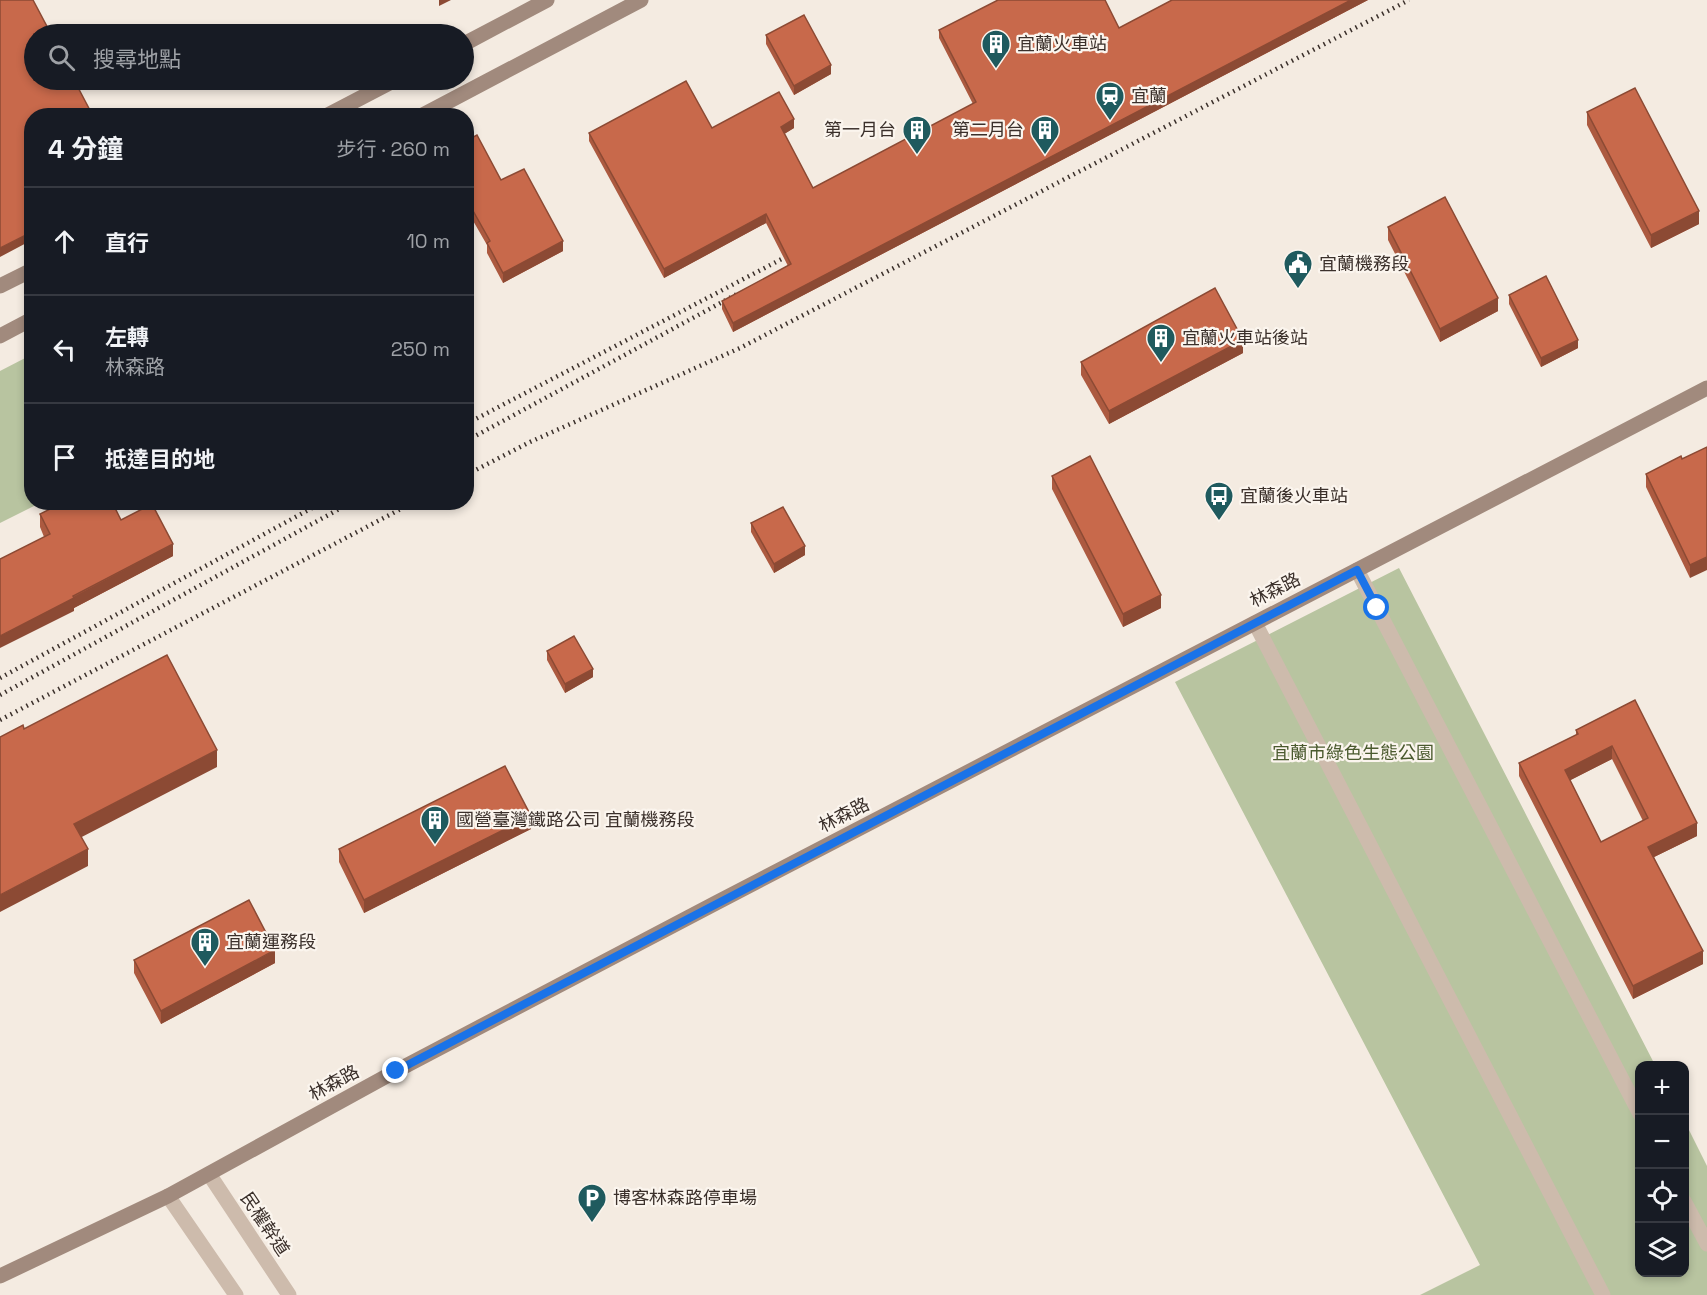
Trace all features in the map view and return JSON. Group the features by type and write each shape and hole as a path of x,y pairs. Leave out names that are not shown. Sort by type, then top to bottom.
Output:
{"street":[{"path":"474,39 547,0"},
{"path":"474,88 641,0"},
{"path":"341,108 376,90"},
{"path":"436,108 470,90"},
{"path":"0,286 24,274"},
{"path":"0,336 24,323"},
{"name":"林森路","path":"0,1276 168,1196 406,1066 1707,388"},
{"path":"1357,570 1635,1104"},
{"path":"1255,623 1603,1295"},
{"name":"民權幹道","path":"209,1174 289,1295"},
{"path":"168,1196 236,1295"},
{"path":"1689,1210 1707,1244"}],"green space":[{"path":"24,359 24,510 26,510 0,523 0,371"},
{"name":"宜蘭市綠色生態公園","path":"1399,568 1653,1061 1635,1061 1635,1277 1689,1277 1689,1130 1707,1166 1707,1295 1420,1295 1480,1265 1175,682"}],"building":[{"path":"0,0 33,0 46,24 24,24 24,90 79,90 89,108 24,108 24,236 0,248"},
{"path":"998,0 1105,0 1119,28 1172,0 1351,0 733,323 722,301 791,264 766,214 664,269 589,133 686,81 712,128 779,92 794,119 781,127 813,188 976,102 939,30"},
{"path":"804,15 831,65 794,86 766,35"},
{"path":"1635,88 1699,211 1651,235 1587,112"},
{"path":"477,135 501,180 524,169 563,241 503,273 487,243 490,241 474,213 474,137"},
{"path":"1445,197 1498,298 1440,329 1388,227"},
{"path":"1546,276 1578,340 1541,358 1509,295"},
{"name":"宜蘭火車站後站","path":"1215,288 1243,340 1109,411 1081,362"},
{"path":"1707,447 1707,557 1690,565 1646,474 1681,456 1682,459"},
{"path":"1090,456 1161,595 1123,614 1052,476"},
{"path":"783,507 805,546 774,564 751,523"},
{"path":"48,510 116,510 121,520 140,510 155,510 173,544 0,636 0,559 50,534 40,514"},
{"path":"574,636 593,669 565,684 547,651"},
{"path":"167,655 217,750 74,824 88,849 0,895 0,737 23,725 24,729"},
{"path":"1635,700 1697,823 1648,847 1703,951 1633,986 1519,763 1578,734 1576,730","holes":["1612,746 1648,818 1601,842 1565,770"]},
{"name":"國營臺灣鐵路公司 宜蘭機務段","path":"505,766 531,816 364,900 339,849"},
{"name":"宜蘭運務段","path":"249,900 275,950 161,1011 134,960"}],"railway":[{"path":"474,471 530,442 740,348 1409,0"},
{"path":"474,420 799,250"},
{"path":"474,437 737,294"},
{"path":"0,678 308,510"},
{"path":"0,695 337,510"},
{"path":"0,720 399,510"}],"place":[{"name":"宜蘭火車站","path":"996,70"},
{"name":"宜蘭","path":"1110,122"},
{"name":"第一月台","path":"917,156"},
{"name":"第二月台","path":"1045,156"},
{"name":"宜蘭機務段","path":"1298,290"},
{"name":"宜蘭火車站後站","path":"1161,364"},
{"name":"宜蘭後火車站","path":"1219,522"},
{"name":"國營臺灣鐵路公司 宜蘭機務段","path":"435,846"},
{"name":"宜蘭運務段","path":"205,968"},
{"name":"博客林森路停車場","path":"592,1224"}],"route":[{"path":"396,1071 1357,570 1377,608"}]}
